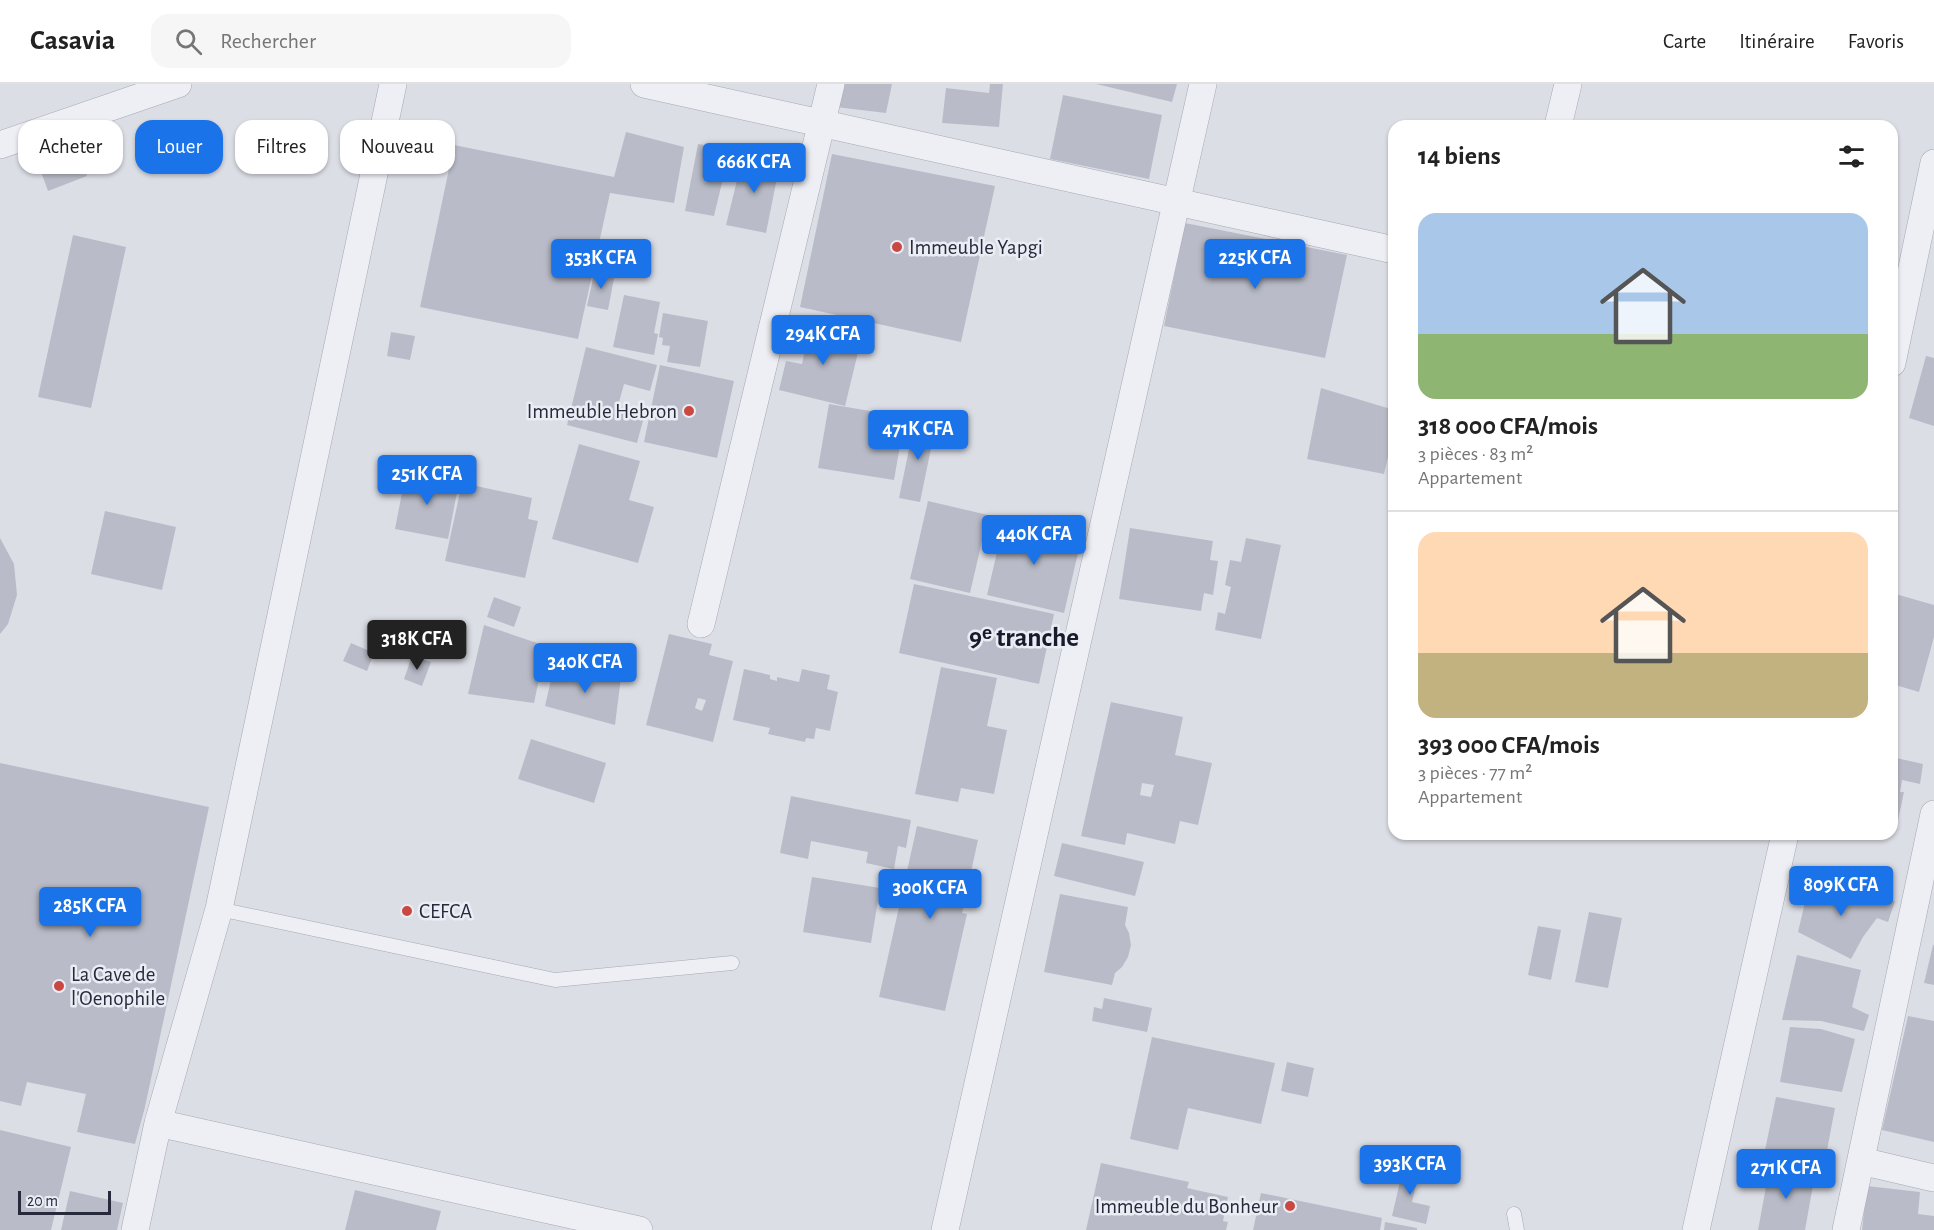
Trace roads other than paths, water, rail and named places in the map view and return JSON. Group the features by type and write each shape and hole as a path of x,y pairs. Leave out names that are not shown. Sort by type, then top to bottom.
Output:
{"street":[{"path":"0,145 178,84"},
{"path":"135,1230 158,1123 219,909 393,84"},
{"path":"644,84 1388,249"},
{"path":"701,624 831,84"},
{"path":"945,1230 1203,84"},
{"path":"1559,120 1568,84"},
{"path":"1898,334 1934,163"},
{"path":"1846,1230 1934,814"},
{"path":"1696,1230 1784,840"},
{"path":"158,1123 639,1230"},
{"path":"1862,1161 1934,1178"}],"lane":[{"path":"219,909 555,980 732,963"},
{"path":"1514,1214 1517,1230"}],"place":[{"name":"Immeuble Yapgi","path":"897,247"},
{"name":"Immeuble Hebron","path":"689,411"},
{"name":"CEFCA","path":"407,911"},
{"name":"La Cave de l'Oenophile","path":"59,986"},
{"name":"Immeuble du Bonheur","path":"1290,1206"}],"district":[{"name":"9ᵉ tranche","path":"1024,637"}]}
